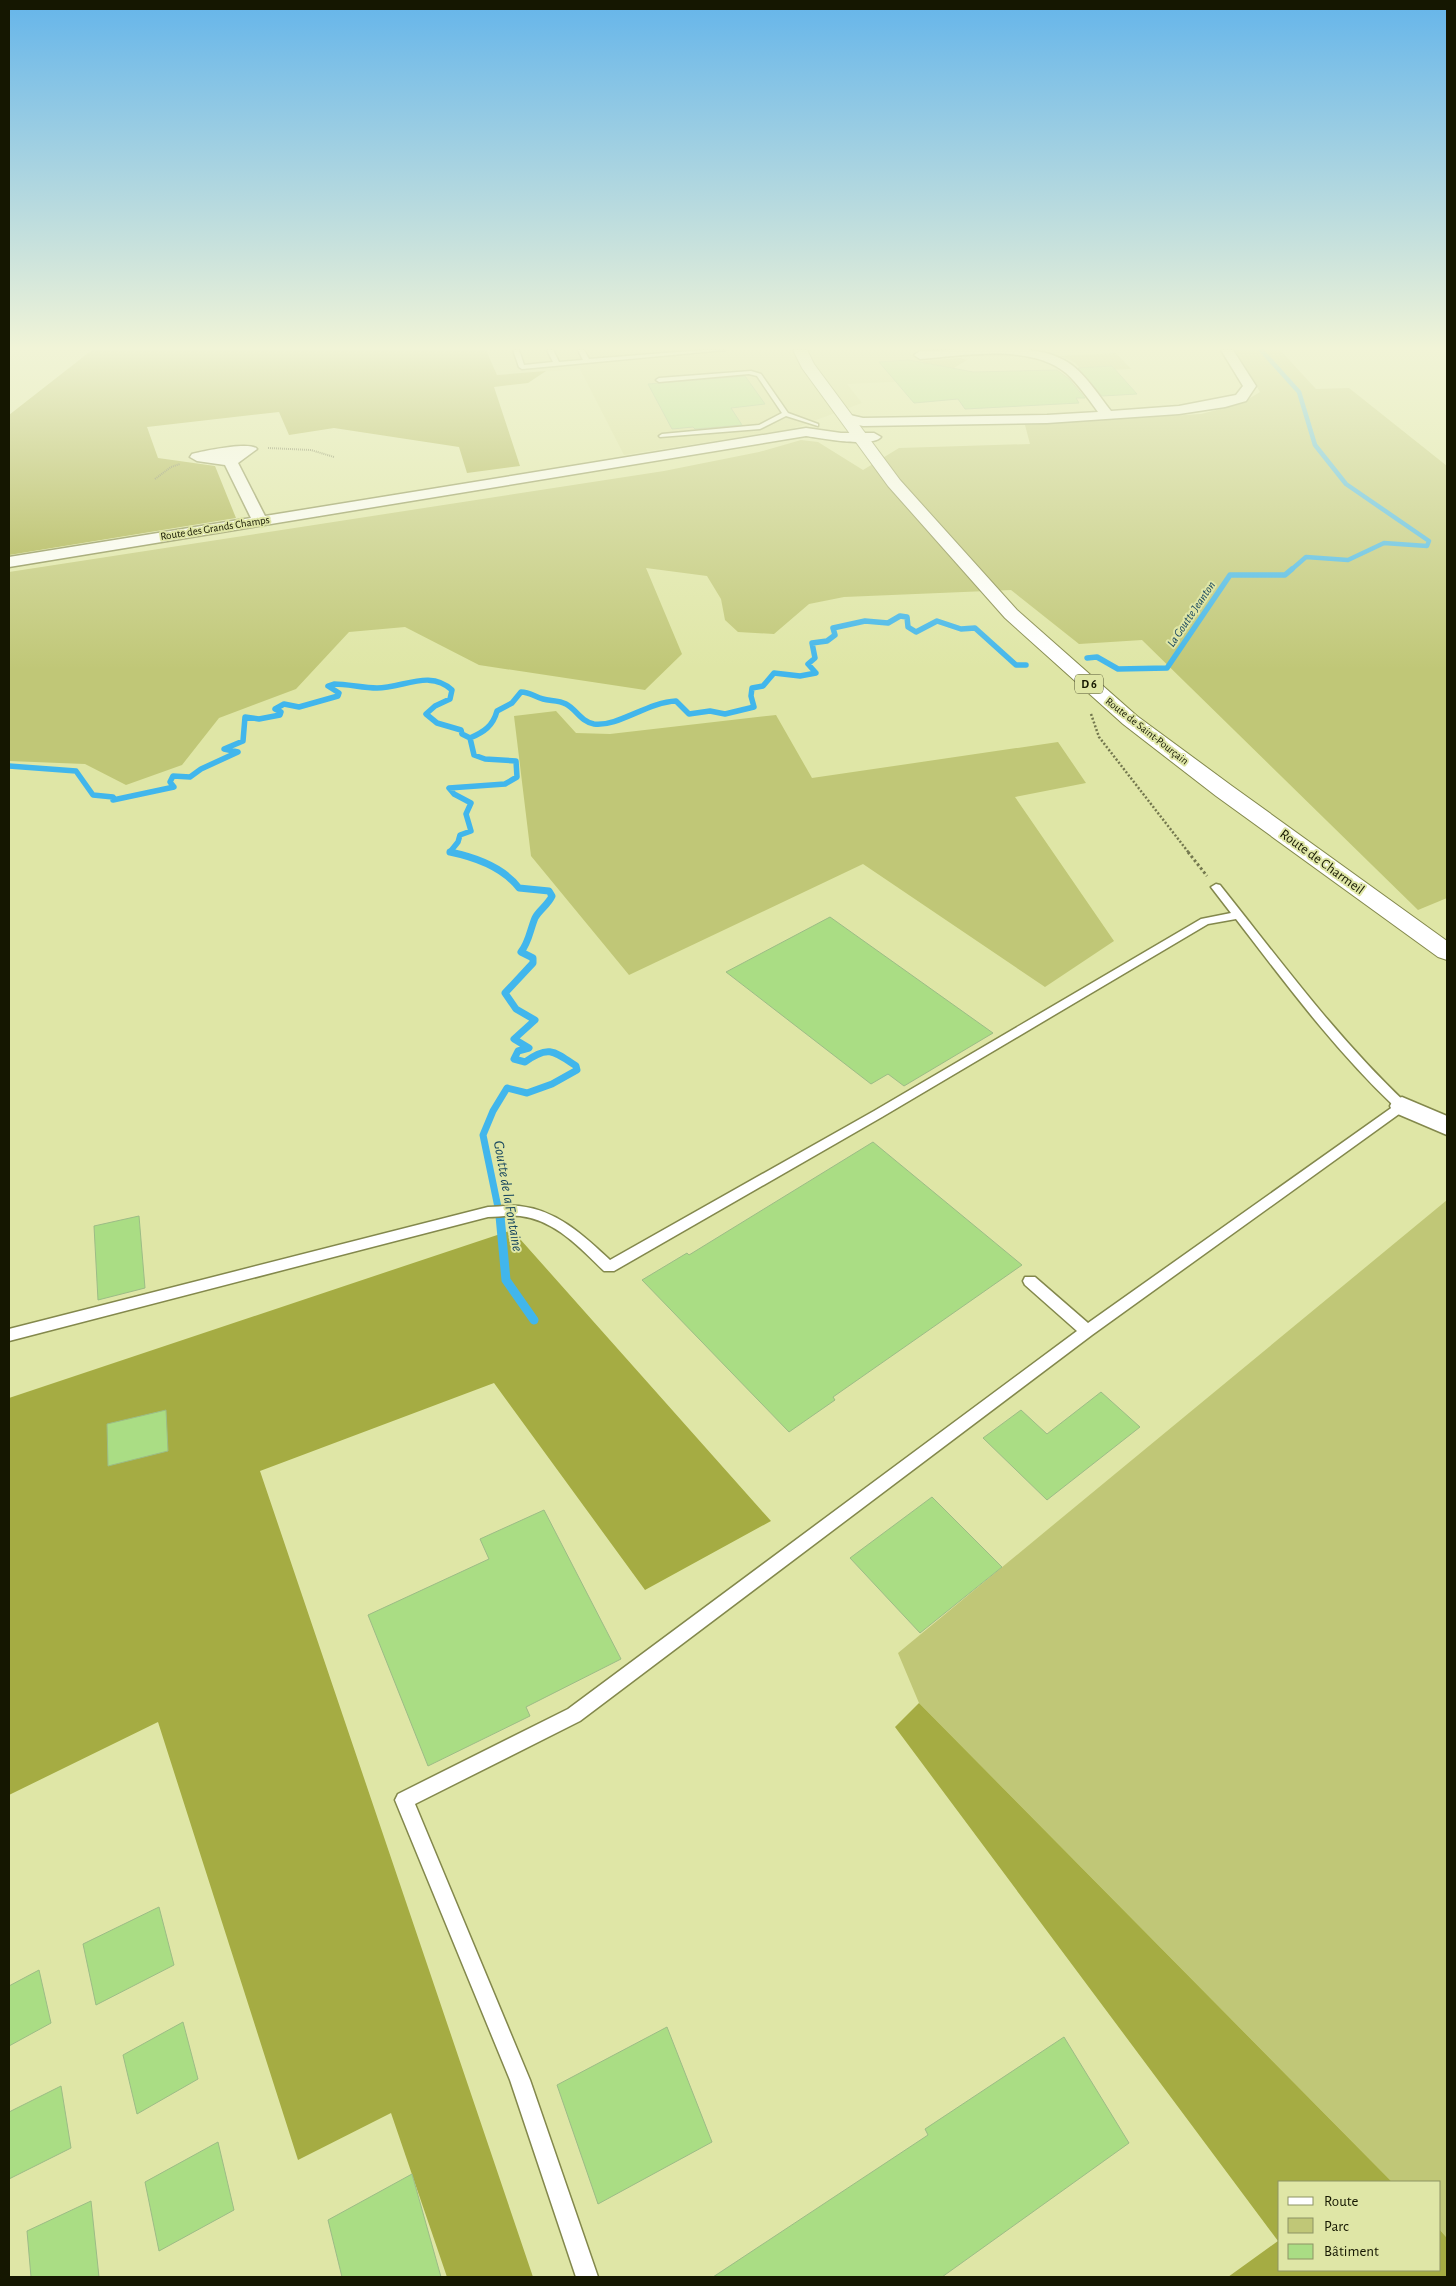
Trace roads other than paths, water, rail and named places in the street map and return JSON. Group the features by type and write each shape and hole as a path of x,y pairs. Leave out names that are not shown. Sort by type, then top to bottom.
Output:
{"main road":[{"name":"Route de Saint-Pourçain","path":"880,457 894,483 1011,614 1111,704 1224,790"},
{"name":"Route de Charmeil","path":"1224,790 1447,953"}],"street":[{"path":"197,457 228,457 260,520"},
{"name":"Route des Grands Champs","path":"9,562 260,520 459,482 624,457"},
{"path":"1402,1106 1447,1126"}],"lane":[{"path":"587,2277 520,2080 404,1800 574,1715 1086,1331 1402,1106 1381,1087 1319,1019 1216,887"},
{"path":"9,1335 488,1212 519,1210 551,1219 572,1233 609,1267 878,1114 1205,921 1238,915"},
{"path":"1030,1281 1086,1331"}],"waterway":[{"name":"La Goutte Jeanton","path":"1291,570 1306,557 1348,560 1384,543 1427,546 1429,541 1346,484 1324,457"},
{"name":"La Goutte Jeanton","path":"1087,658 1097,657 1118,669 1167,668 1230,575 1285,575 1292,569"},
{"name":"La Goutte Jeanton","path":"470,738 487,728 493,721 497,711 512,703 521,692 570,706 582,718 594,724 613,722 665,702 676,701 689,714 710,711 725,714 754,707 751,696 752,688 763,686 774,673 800,676 816,673 808,664 815,658 812,643 827,641 835,635 833,628 865,621 888,623 900,616 907,617 908,627 916,632 937,621 961,629 975,628 1016,665 1026,665"},
{"name":"La Goutte Jeanton","path":"9,766 76,771 93,795 113,797 113,800 174,787 170,782 173,776 190,777 201,769 238,752 224,749 243,741 245,717 259,719 280,715 281,712 275,709 284,704 299,707 338,696 339,693 328,686 334,684 377,688 425,680 444,684 452,690 450,699 435,706 426,714 437,723 461,730 462,734 470,738"},
{"name":"Goutte de la Fontaine","path":"450,852 458,842 460,835 471,831 466,814 471,803 454,794 449,788 505,784 517,777 516,761 485,759 474,755 470,738"},
{"name":"Goutte de la Fontaine","path":"450,852 456,853"},
{"name":"Goutte de la Fontaine","path":"450,852 487,864 505,874 519,888 549,891 552,896 535,918 528,940 521,952 533,958 533,963 505,993 516,1009 535,1020 514,1039 529,1048 518,1051 514,1059 525,1062 540,1053 551,1052 576,1066 577,1070 552,1084 527,1093 507,1088 493,1111 483,1135 500,1217"},
{"name":"Goutte de la Fontaine","path":"500,1216 506,1280 534,1320"}]}
